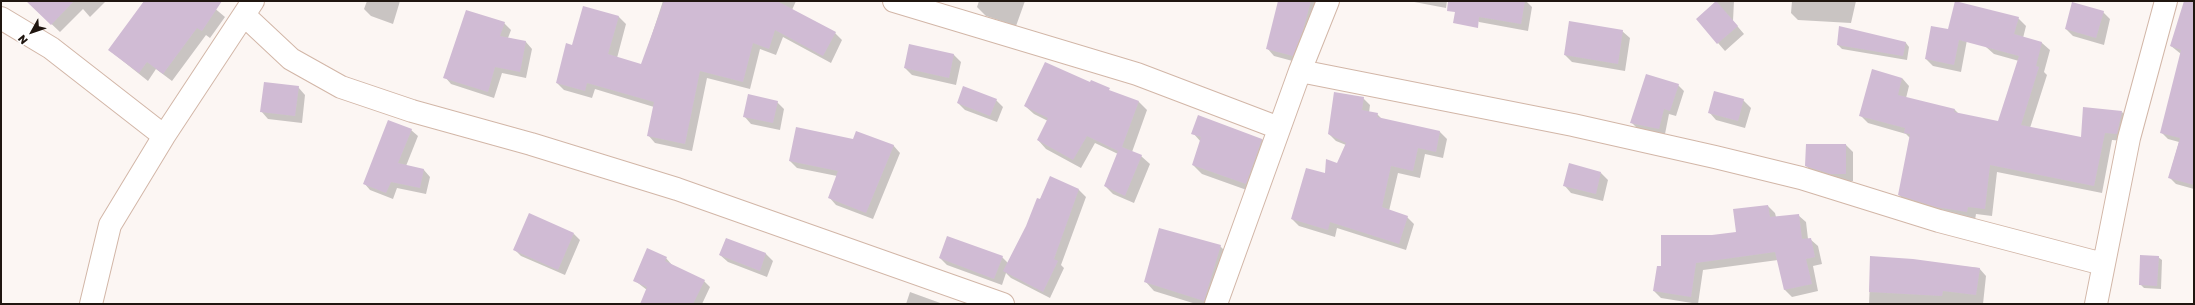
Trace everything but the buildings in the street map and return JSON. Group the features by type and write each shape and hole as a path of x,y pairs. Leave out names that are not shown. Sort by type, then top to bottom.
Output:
{"street":[{"path":"894,1 1138,74 1279,128"},
{"path":"1216,304 1300,71 1328,1"},
{"path":"2096,304 2129,138 2166,1"},
{"path":"91,304 110,225 164,136 250,5 291,59 341,87 412,111 531,144 677,189 1003,304"},
{"path":"1,18 51,48 164,136"},
{"path":"1300,71 1573,125 1715,157 1801,178 1939,221 2103,264"}]}
